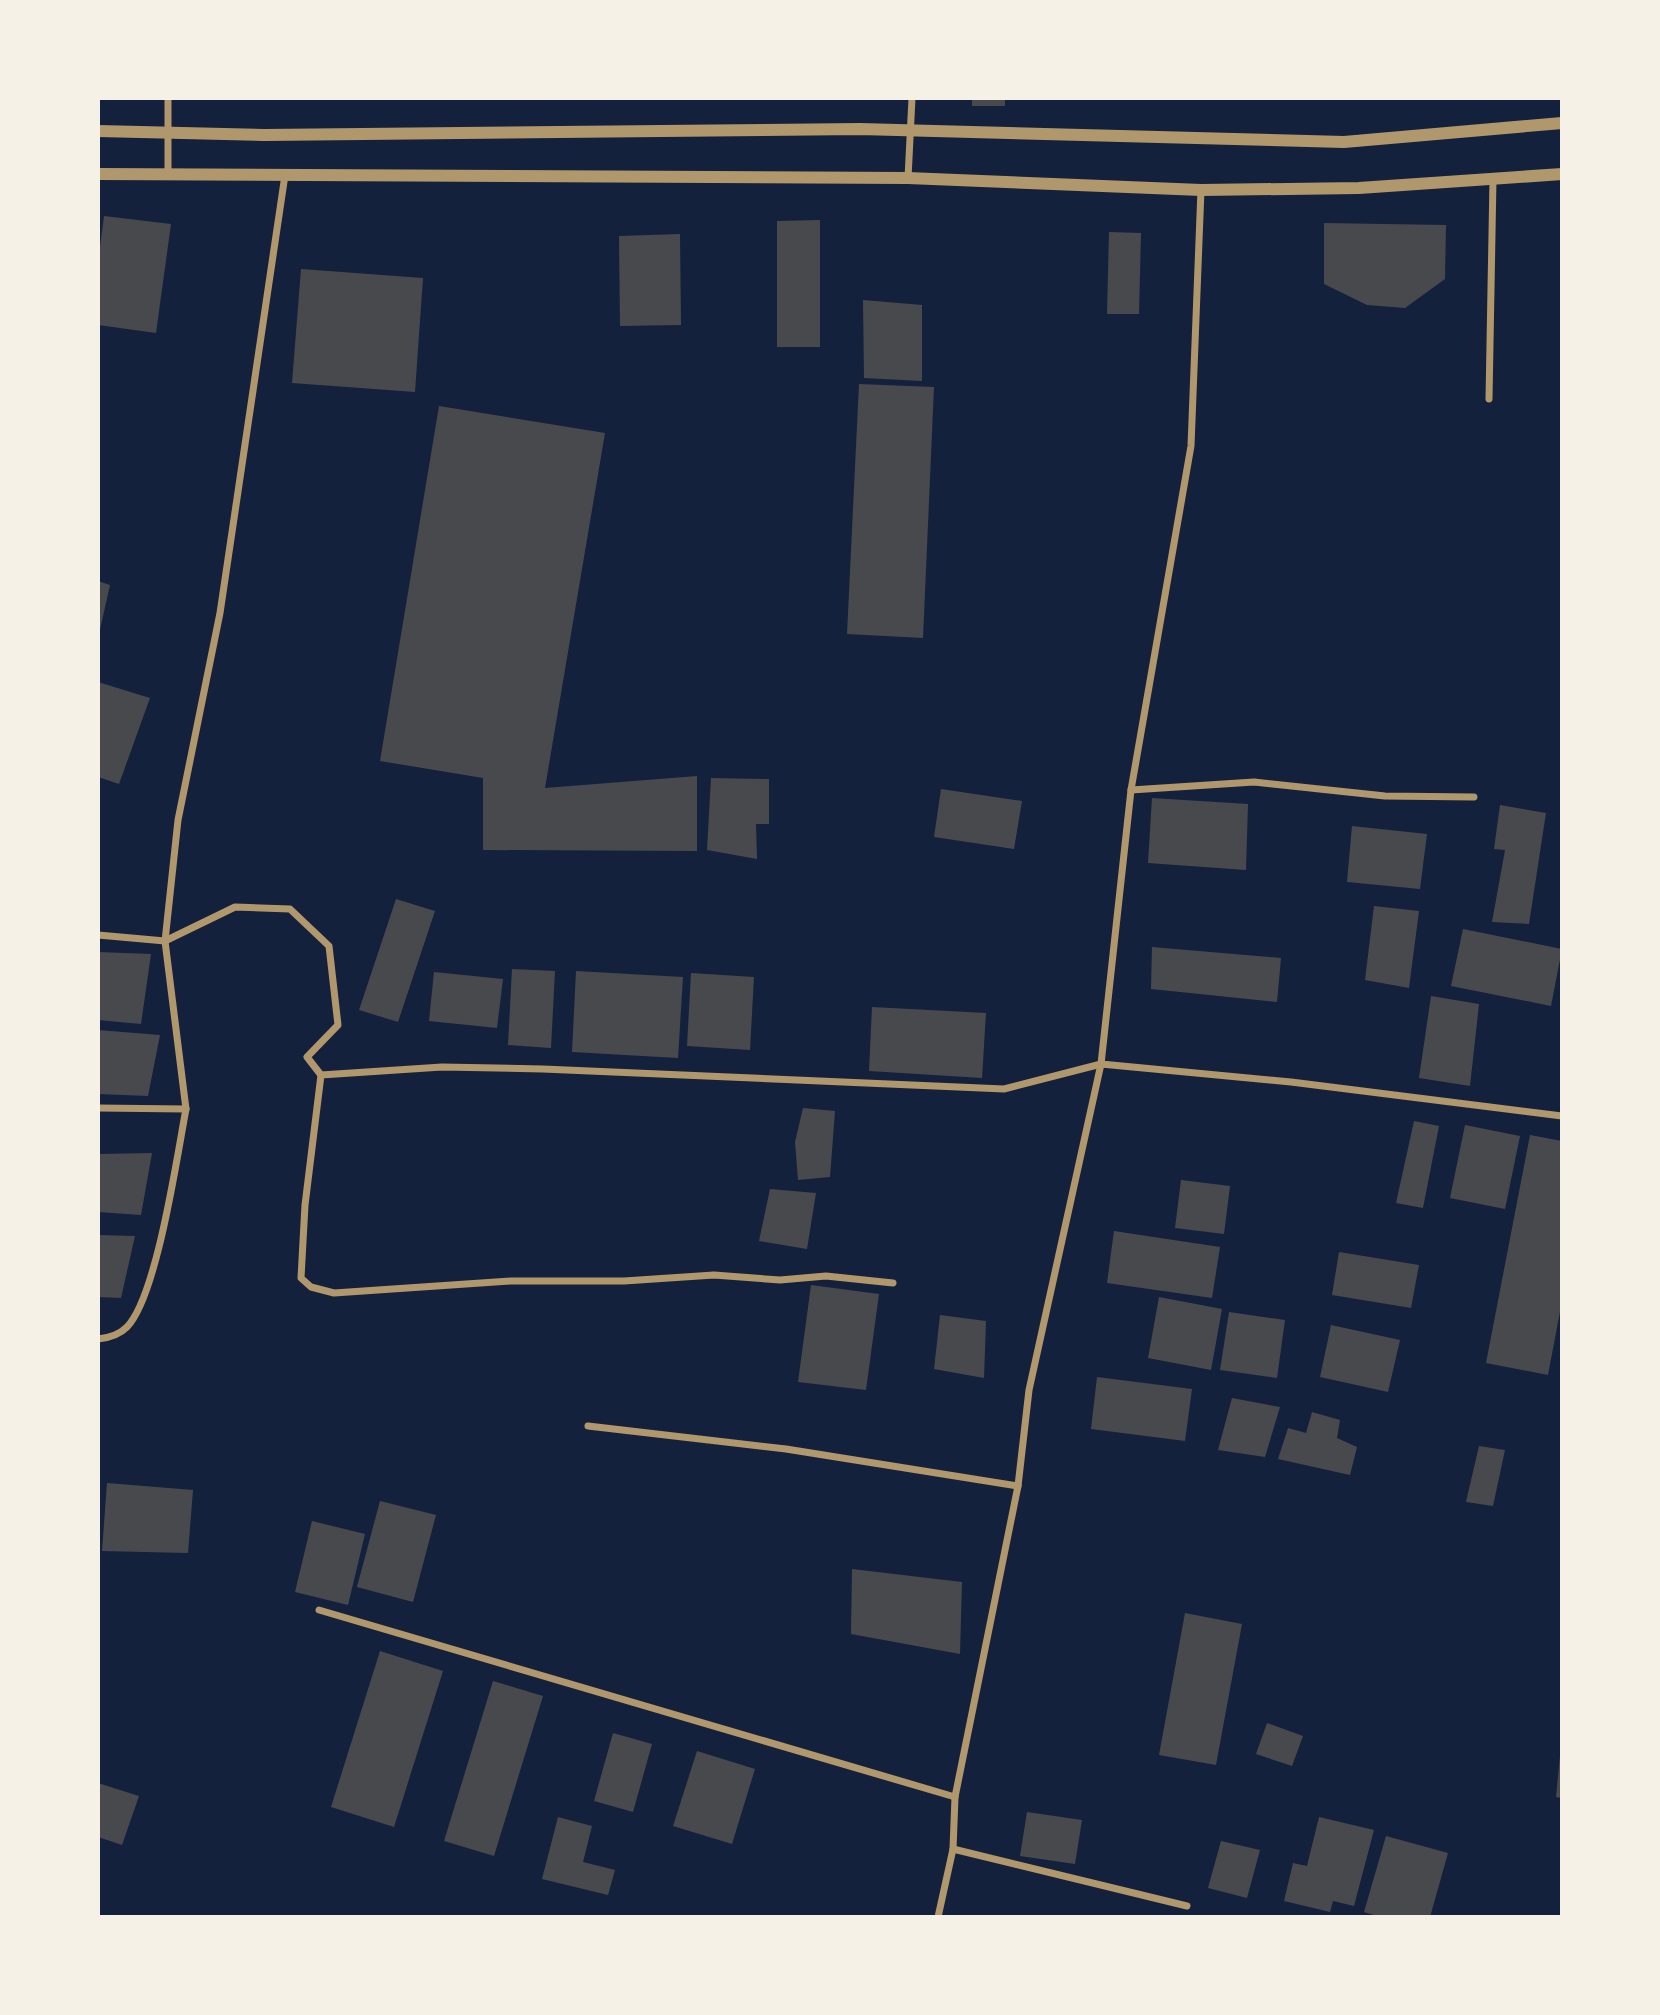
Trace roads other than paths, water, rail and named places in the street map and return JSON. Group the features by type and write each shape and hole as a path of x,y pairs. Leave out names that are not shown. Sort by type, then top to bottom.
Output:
{"street":[{"path":"168,98 168,177"},
{"path":"908,178 912,98"},
{"path":"98,131 264,135 910,131 1344,142 1562,123"},
{"path":"98,174 168,177 285,175 908,178 1201,190 1359,188 1562,174"},
{"path":"98,1339 107,1338 126,1328 139,1311 155,1263 186,1109 165,941 178,820 220,612 285,175"},
{"path":"1489,399 1493,179"},
{"path":"938,1917 953,1849 956,1797 1018,1486 1029,1390 1101,1064 1131,790 1191,446 1201,190"},
{"path":"1131,790 1254,782 1385,796 1474,797"},
{"path":"98,935 165,941 235,907 290,909 328,946 338,1025 307,1057 321,1075 302,1241 301,1278 311,1287 334,1293 511,1281 624,1281 714,1275 780,1280 827,1276 893,1283"},
{"path":"321,1075 442,1067 517,1068 1004,1088 1101,1064 1291,1082 1562,1116"},
{"path":"98,1108 186,1109"},
{"path":"588,1426 786,1449 1018,1486"},
{"path":"319,1610 956,1797"},
{"path":"953,1849 1186,1906"}]}
